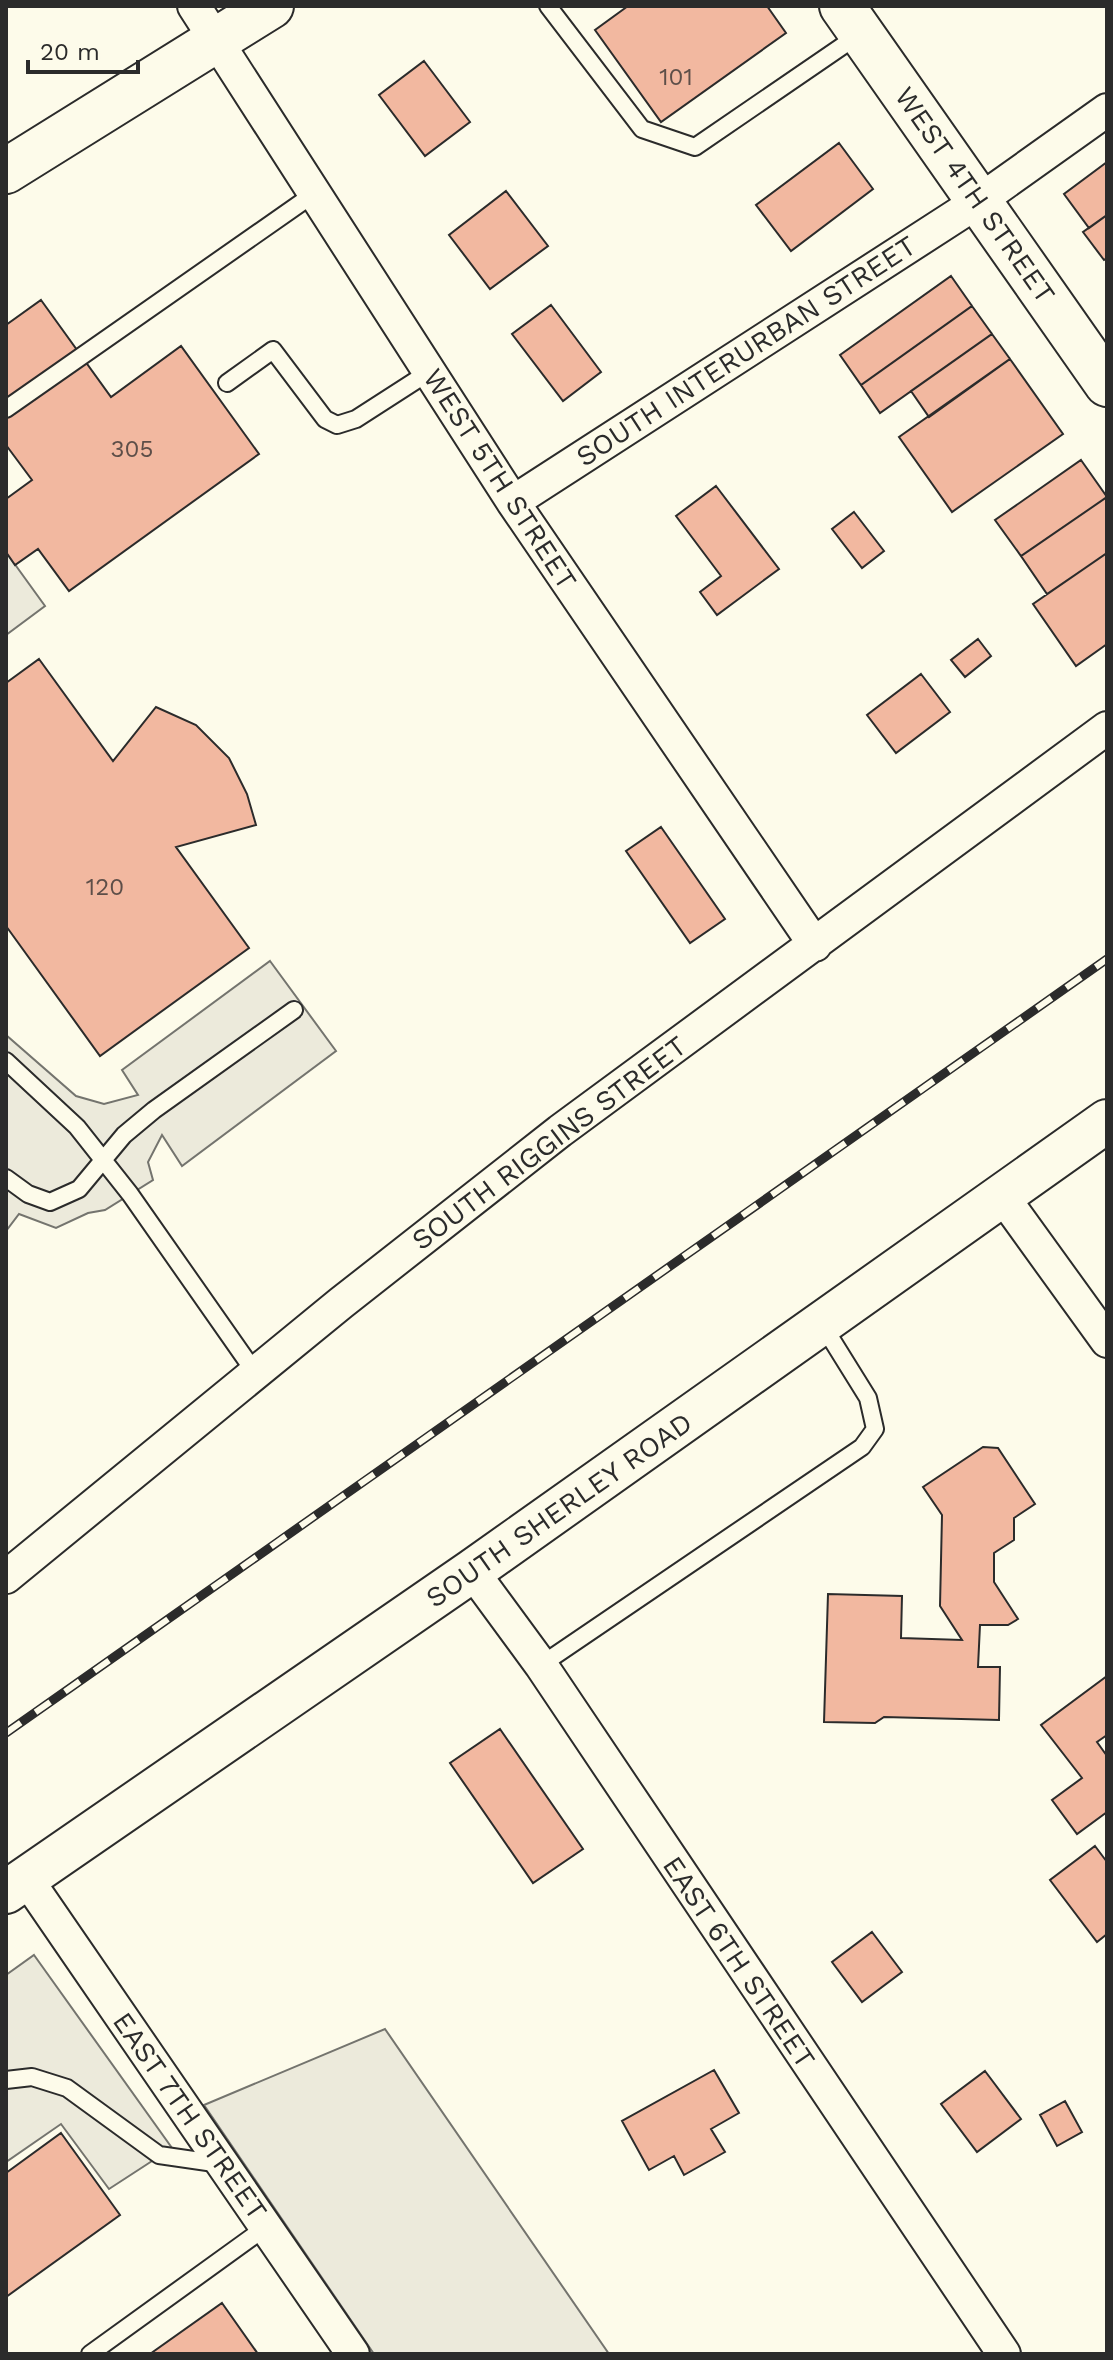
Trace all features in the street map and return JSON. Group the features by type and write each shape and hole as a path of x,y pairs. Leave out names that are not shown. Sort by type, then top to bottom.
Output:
{"main road":[{"path":"6,171 205,23 271,6"},
{"name":"WEST 4TH STREET","path":"852,20 1107,384"}],"street":[{"name":"WEST 5TH STREET","path":"205,23 513,502 815,945"},
{"name":"SOUTH INTERURBAN STREET","path":"513,502 979,201 1107,110"},
{"name":"SOUTH RIGGINS STREET","path":"6,1577 341,1303 560,1131 1107,728"},
{"name":"SOUTH SHERLEY ROAD","path":"16,1885 472,1571 1107,1121"},
{"path":"1003,1197 1107,1341"},
{"name":"EAST 6TH STREET","path":"472,1571 541,1665 1004,2354"},
{"name":"EAST 7TH STREET","path":"16,1885 223,2164 353,2354"}],"lane":[{"path":"548,6 642,129 695,147 852,20"},
{"path":"6,409 315,193"},
{"path":"227,383 273,350 325,419 337,425 356,419 429,372"},
{"path":"6,1178 28,1194 50,1202 79,1189 124,1135 154,1110 294,1010"},
{"path":"6,1061 77,1127 130,1194 256,1374"},
{"path":"541,1665 862,1447 875,1429 868,1398 822,1324"},
{"path":"6,2080 32,2077 67,2088 159,2155 223,2164"},
{"path":"90,2354 266,2227"}],"shaded area":[{"path":"6,552 45,606 6,635"},
{"path":"270,961 336,1051 182,1166 162,1135 148,1162 153,1180 105,1210 88,1213 56,1228 19,1214 6,1231 6,1035 76,1096 104,1104 138,1095 122,1070"},
{"path":"34,1955 172,2148 109,2189 61,2124 6,2162 6,1975"},
{"path":"385,2029 609,2354 374,2354 204,2105"}],"building":[{"path":"628,6 767,6 786,33 661,122 595,30"},
{"path":"424,61 470,122 425,156 379,95"},
{"path":"839,143 873,189 791,251 756,205"},
{"path":"1107,162 1107,215 1089,228 1064,194"},
{"path":"506,191 548,246 490,289 449,235"},
{"path":"1107,215 1107,258 1104,260 1083,232"},
{"path":"951,276 972,306 861,385 840,355"},
{"path":"41,300 111,397 181,346 259,454 69,591 38,549 15,565 6,552 6,499 32,480 6,445 6,325"},
{"path":"551,305 601,372 563,401 512,334"},
{"path":"972,306 992,334 880,413 861,385"},
{"path":"992,334 1010,359 929,417 911,391"},
{"path":"1010,359 1063,434 952,512 899,437"},
{"path":"1081,460 1107,497 1021,556 995,520"},
{"path":"716,486 779,569 717,615 700,592 721,576 676,516"},
{"path":"1107,497 1107,553 1047,594 1021,556"},
{"path":"854,512 884,551 862,568 832,529"},
{"path":"1107,553 1107,644 1076,666 1033,604"},
{"path":"978,639 991,656 965,677 951,660"},
{"path":"39,659 113,761 156,707 196,725 229,758 247,794 256,825 176,847 249,948 100,1056 6,926 6,683"},
{"path":"921,674 950,712 896,753 867,715"},
{"path":"661,827 725,919 690,943 626,851"},
{"path":"983,1447 998,1448 1035,1504 1014,1518 1014,1540 994,1553 994,1582 1018,1619 1008,1625 980,1625 978,1667 1000,1667 999,1720 884,1717 875,1723 824,1722 828,1594 902,1596 901,1638 962,1640 940,1606 942,1515 923,1487"},
{"path":"1107,1676 1107,1735 1097,1742 1107,1756 1107,1812 1077,1834 1052,1800 1082,1778 1041,1725"},
{"path":"500,1729 583,1849 533,1883 450,1763"},
{"path":"1095,1846 1107,1862 1107,1934 1097,1942 1050,1880"},
{"path":"872,1932 902,1972 862,2002 832,1962"},
{"path":"714,2070 739,2113 711,2129 725,2152 684,2175 674,2156 649,2170 622,2121"},
{"path":"985,2071 1021,2119 977,2152 941,2104"},
{"path":"1065,2101 1082,2132 1057,2146 1040,2115"},
{"path":"61,2133 120,2215 6,2297 6,2173"},
{"path":"222,2303 258,2354 150,2354"}],"railway":[{"path":"6,1733 1107,959"}]}
